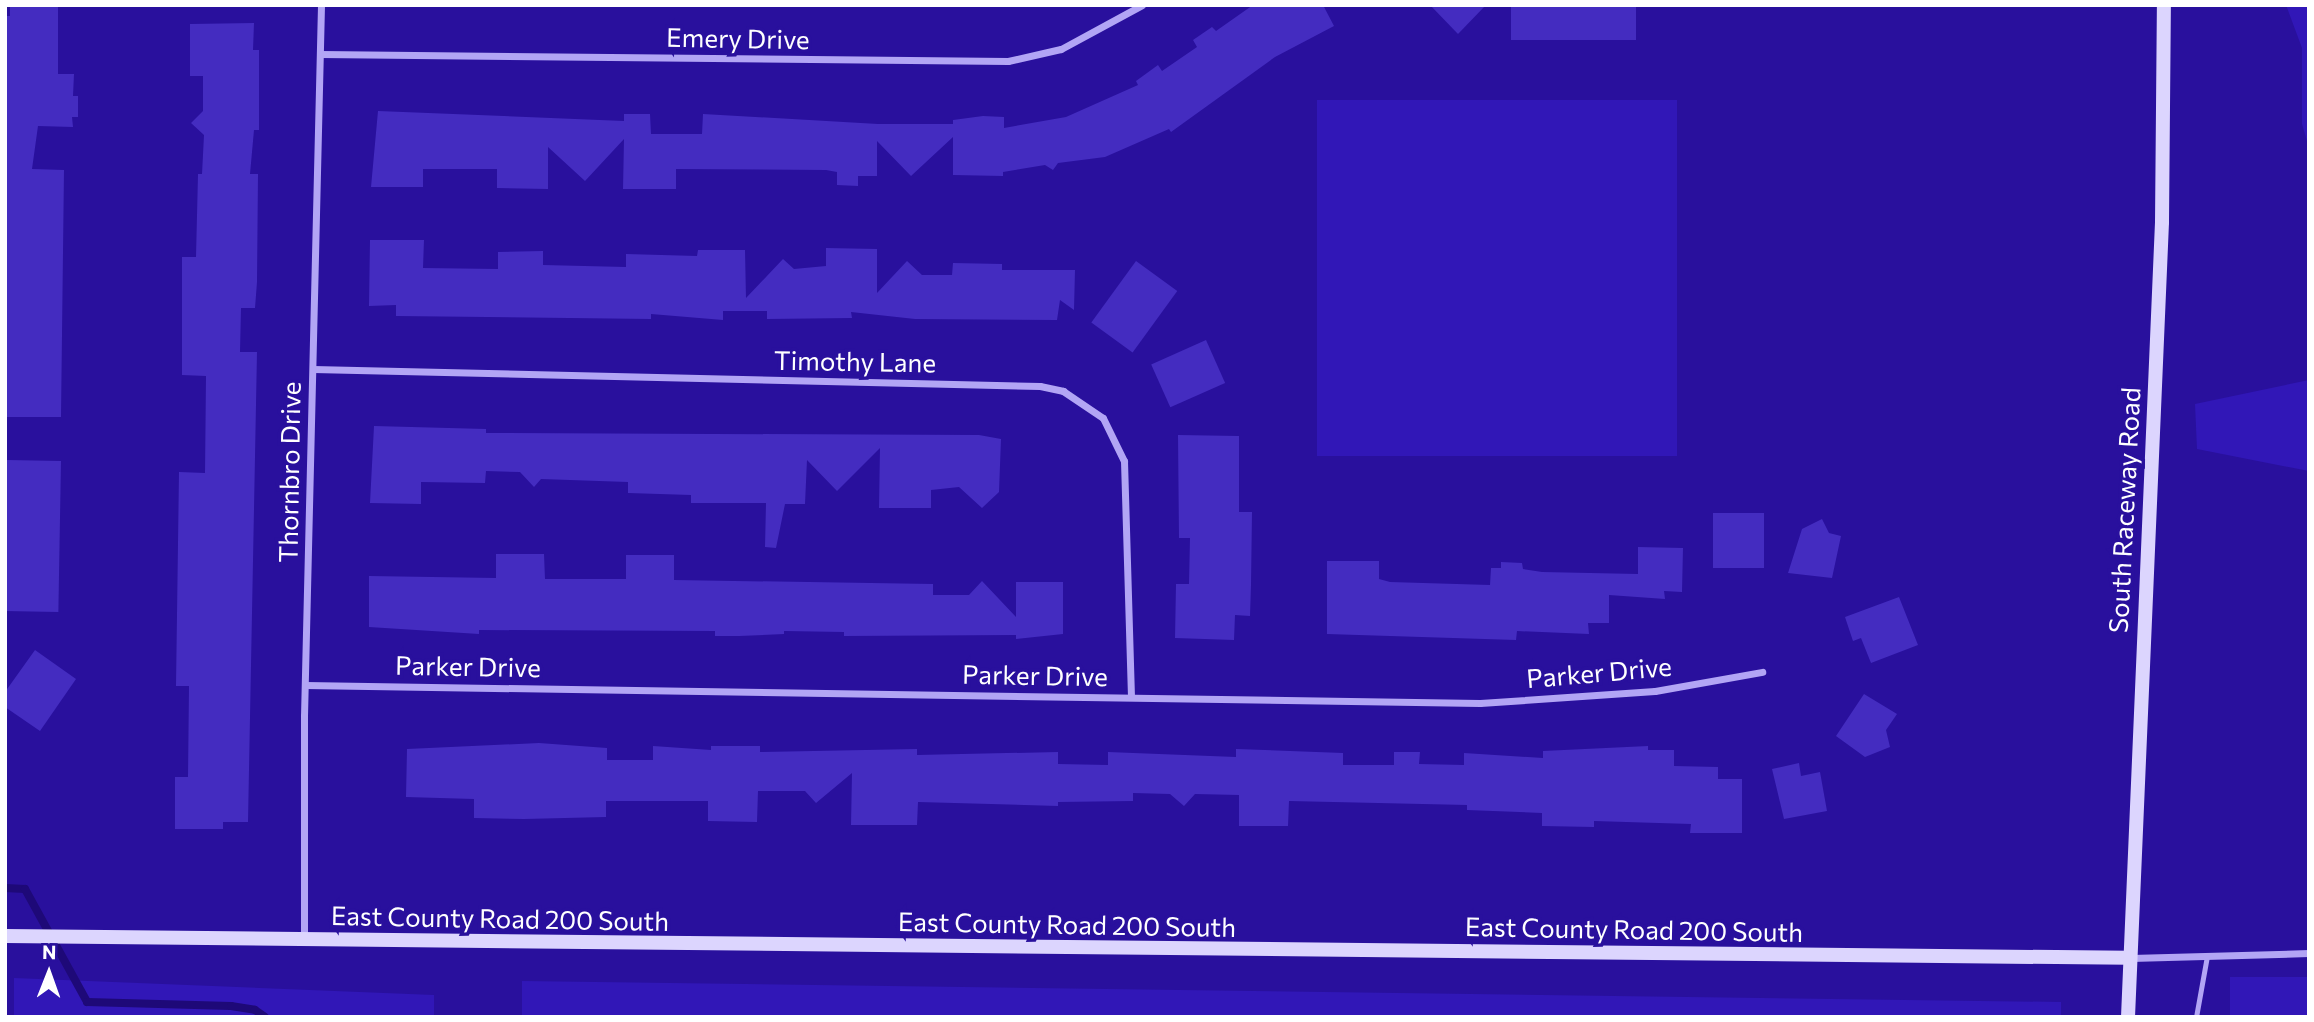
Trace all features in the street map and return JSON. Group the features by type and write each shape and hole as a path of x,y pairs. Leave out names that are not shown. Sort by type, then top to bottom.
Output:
{"street":[{"name":"Thornbro Drive","path":"304,940 305,685 321,5"},
{"name":"Emery Drive","path":"320,54 1008,61 1061,49 1142,5"},
{"name":"South Raceway Road","path":"2128,1017 2128,958 2162,222 2164,5"},
{"name":"Timothy Lane","path":"313,369 1040,386 1063,391 1103,418 1124,461 1131,697"},
{"name":"Parker Drive","path":"305,685 1480,703 1656,691 1762,672"},
{"name":"East County Road 200 South","path":"5,936 2128,958"},
{"path":"2128,958 2309,953"}],"lane":[{"path":"2196,1017 2207,956"}],"shaded area":[{"path":"2286,5 2309,5 2309,148 2302,124 2302,48"},
{"path":"1317,100 1677,100 1677,456 1317,456"},
{"path":"2309,380 2309,471 2197,449 2195,404"},
{"path":"2230,977 2309,977 2309,1017 2230,1017"},
{"path":"14,978 434,995 434,1017 14,1017"},
{"path":"522,981 2061,1002 2061,1017 522,1017"}],"building":[{"path":"10,5 58,5 58,74 74,74 73,96 78,96 78,117 72,117 73,127 38,126 32,169 64,170 61,417 5,417 5,16 10,16"},
{"path":"1253,5 1323,5 1334,26 1275,57 1171,132 1169,129 1105,157 1058,163 1053,170 1045,165 1003,172 1003,176 953,175 953,137 911,176 877,141 877,176 858,176 858,186 837,185 837,172 826,170 676,169 676,189 623,189 624,139 585,181 548,147 548,189 497,188 497,169 423,169 423,187 371,187 378,111 624,121 624,114 650,114 651,134 702,134 703,114 878,124 953,124 953,120 983,116 1004,117 1004,128 1066,117 1138,85 1136,81 1158,65 1162,71 1197,47 1193,40 1212,27 1216,31"},
{"path":"1430,5 1486,5 1458,34"},
{"path":"1511,5 1636,5 1636,40 1511,40"},
{"path":"254,23 253,50 259,50 259,130 254,130 250,174 258,174 257,282 255,308 241,308 240,352 257,352 248,822 223,822 223,829 175,829 175,777 188,777 189,686 176,686 179,472 205,473 206,376 182,375 182,257 196,257 198,174 202,174 204,135 191,123 203,111 203,76 190,76 190,24"},
{"path":"370,240 424,240 423,268 498,269 498,252 543,251 543,265 626,267 626,254 697,256 698,250 745,250 746,298 783,259 794,269 826,266 826,248 877,249 877,293 907,261 922,275 952,275 953,263 1002,264 1002,270 1075,270 1074,310 1060,300 1057,320 915,319 851,312 852,318 767,319 767,311 723,311 723,320 651,314 651,319 396,316 396,305 369,306"},
{"path":"1136,261 1177,291 1133,352 1091,322"},
{"path":"1206,340 1225,383 1170,407 1151,364"},
{"path":"374,426 486,429 486,433 979,435 1001,439 999,492 982,508 959,487 931,490 931,508 879,508 880,448 837,491 807,460 805,504 785,504 776,548 765,547 766,503 691,503 691,495 628,493 628,482 541,479 534,487 520,472 486,471 485,483 421,482 421,504 370,503"},
{"path":"1178,435 1239,436 1239,512 1252,512 1251,585 1250,616 1235,615 1234,640 1175,638 1176,584 1189,584 1190,538 1179,538"},
{"path":"7,460 61,461 58,612 5,611"},
{"path":"1713,513 1764,513 1764,568 1713,568"},
{"path":"1822,519 1829,533 1841,536 1832,578 1788,573 1802,529"},
{"path":"1638,547 1683,548 1682,592 1664,591 1665,599 1609,595 1609,623 1588,623 1589,634 1517,631 1516,640 1327,634 1327,561 1379,561 1379,579 1390,582 1490,585 1491,568 1501,568 1501,562 1522,563 1523,569 1542,572 1638,574"},
{"path":"496,554 544,554 545,579 626,579 626,555 674,555 674,580 933,584 933,595 969,595 982,581 1016,617 1016,582 1063,582 1063,634 1016,639 1016,635 844,636 844,632 784,631 784,634 739,636 715,636 715,631 479,630 479,634 369,627 369,576 496,578"},
{"path":"1899,597 1918,645 1871,663 1861,638 1853,641 1845,617"},
{"path":"35,650 76,679 40,731 5,707 5,692"},
{"path":"1864,694 1897,714 1886,730 1890,747 1865,757 1836,736"},
{"path":"539,743 607,748 607,760 653,760 653,746 711,750 711,746 760,746 760,752 917,749 917,755 1058,752 1058,764 1108,765 1108,752 1236,757 1236,749 1343,753 1343,765 1394,765 1394,752 1420,752 1419,764 1464,765 1464,753 1543,758 1543,751 1648,746 1648,750 1674,750 1674,766 1718,767 1718,779 1742,779 1742,833 1690,833 1691,824 1594,821 1594,827 1542,826 1542,813 1467,810 1467,805 1289,801 1288,826 1239,826 1239,795 1195,794 1184,806 1170,794 1133,793 1133,801 1058,802 1058,806 918,802 917,825 851,825 852,773 816,803 805,791 758,791 757,822 708,821 708,801 606,801 606,817 524,819 474,818 474,799 406,797 407,749"},
{"path":"1799,763 1801,776 1820,772 1827,811 1784,819 1772,769"}],"waterway":[{"path":"5,888 25,889 87,1002 231,1006 255,1010 265,1017"}]}
